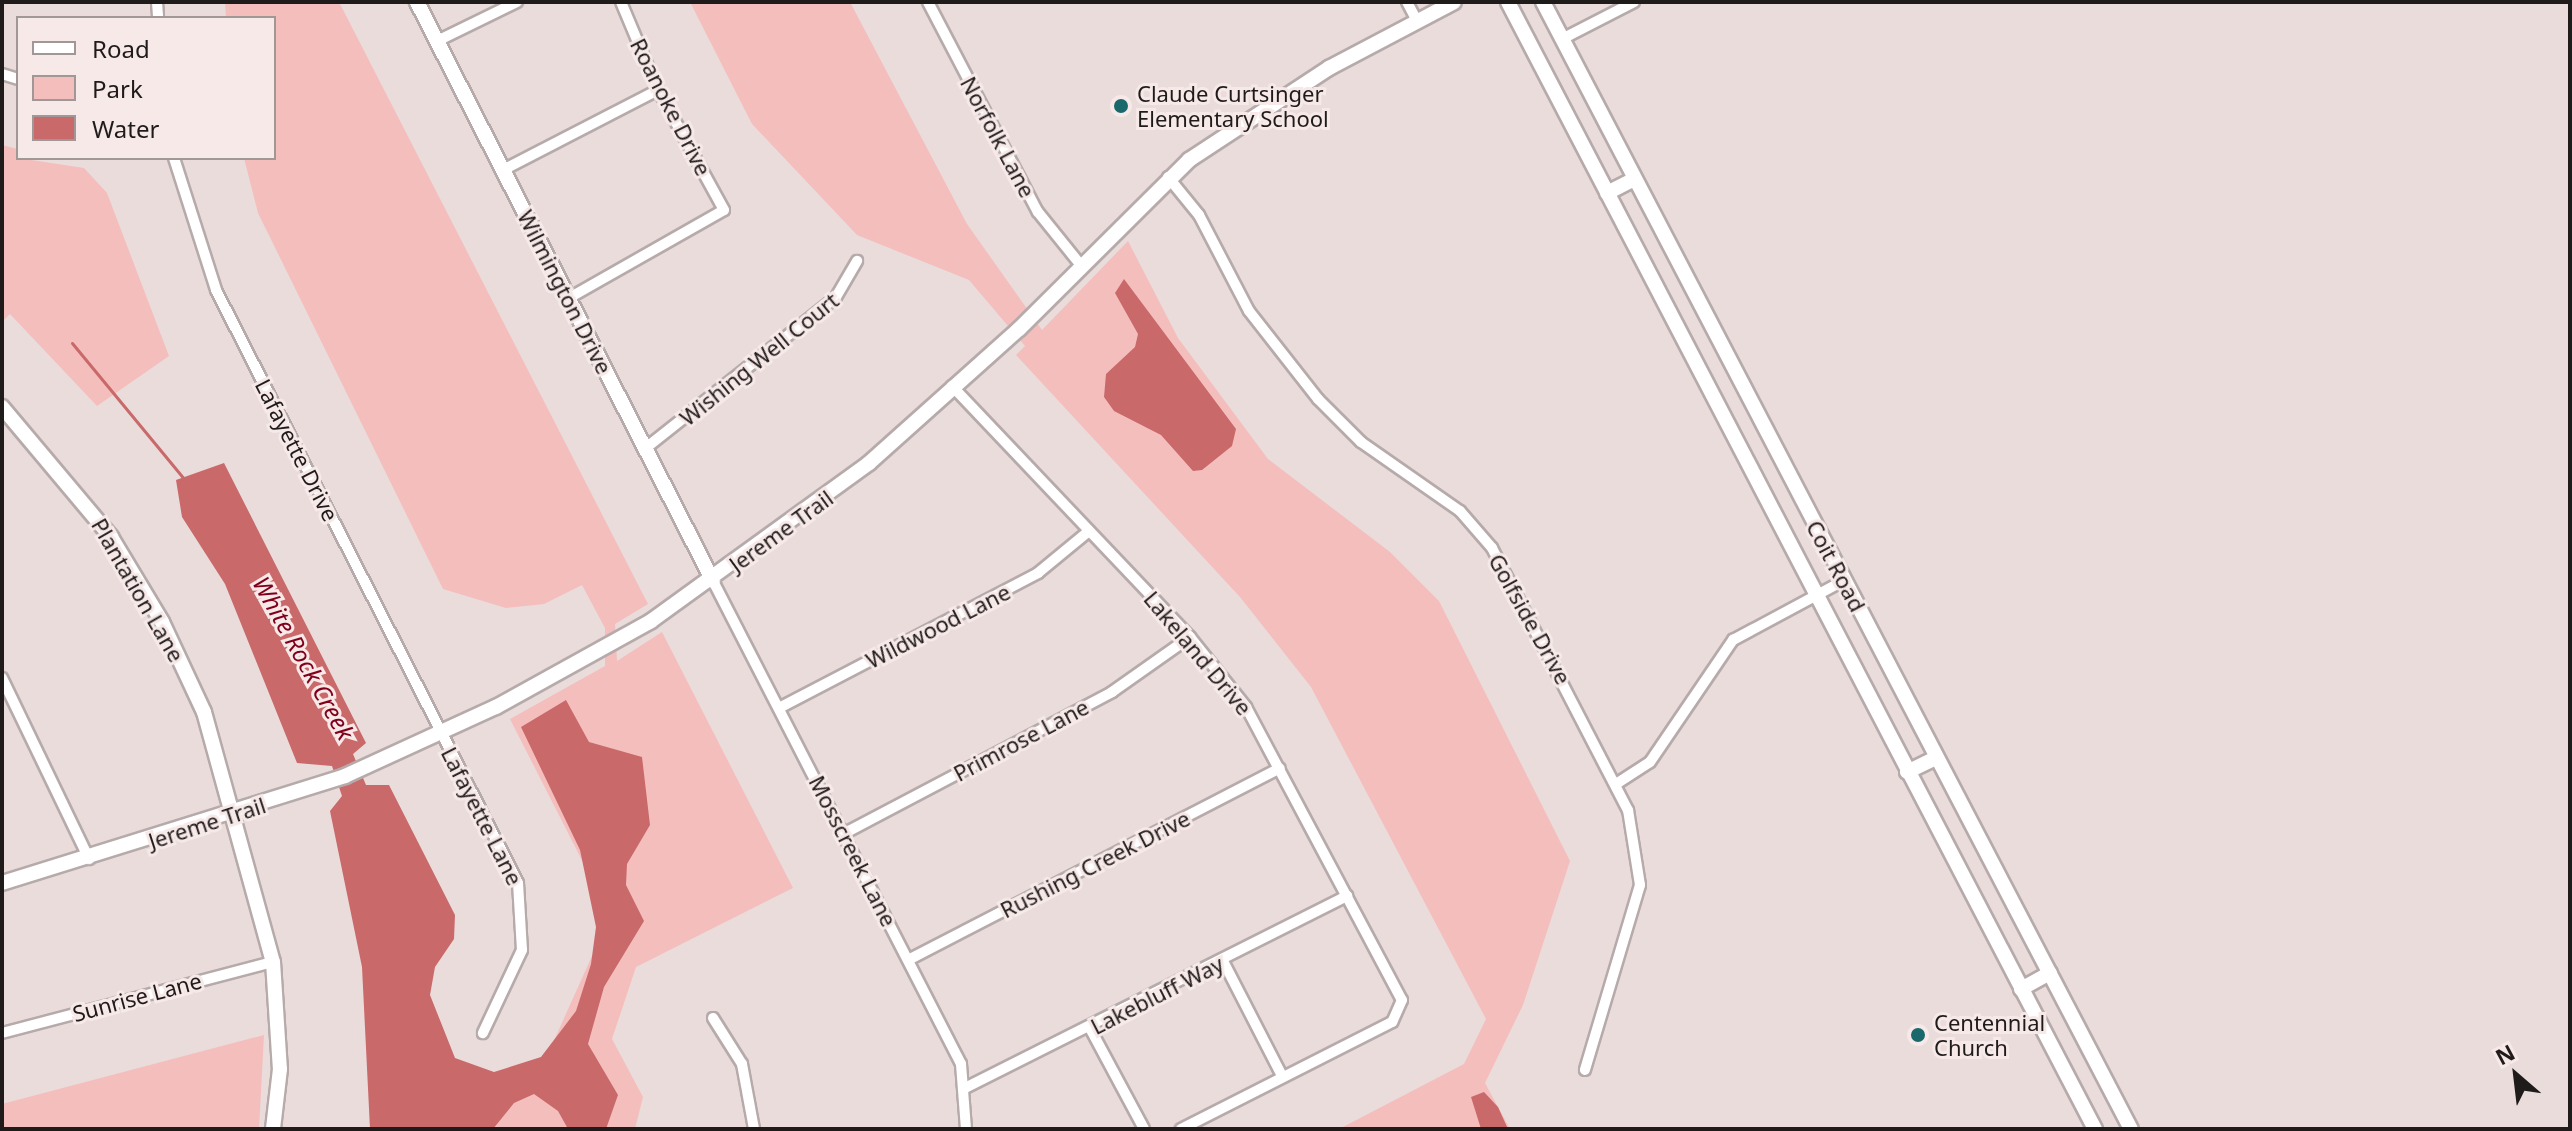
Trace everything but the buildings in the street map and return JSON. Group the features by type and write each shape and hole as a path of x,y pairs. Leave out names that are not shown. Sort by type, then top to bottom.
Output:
{"street":[{"name":"Wilmington Drive","path":"417,2 713,581"},
{"path":"437,41 517,2"},
{"name":"Roanoke Drive","path":"569,298 724,210 658,90 621,2"},
{"name":"Norfolk Lane","path":"928,2 1038,212 1080,264"},
{"path":"1407,2 1417,21"},
{"name":"Jereme Trail","path":"2,883 235,815 323,784 441,733 612,644 713,581 830,495 952,386 1168,177 1271,103 1454,2"},
{"name":"Coit Road","path":"1508,2 2095,1129"},
{"name":"Coit Road","path":"1543,2 2131,1129"},
{"path":"1562,39 1634,2"},
{"path":"503,170 658,90"},
{"name":"Lafayette Drive","path":"175,160 216,290 441,733"},
{"name":"Golfside Drive","path":"1168,177 1199,215 1249,311 1318,399 1361,442 1460,511 1492,548 1616,784 1639,841 1640,885 1585,1070"},
{"path":"1607,193 1634,179"},
{"name":"Wishing Well Court","path":"647,447 836,297 857,261"},
{"name":"Lakeland Drive","path":"952,386 1190,637 1246,707 1347,896 1402,1007 1392,1022 1282,1076"},
{"name":"Plantation Lane","path":"2,407 78,490 162,622 204,712 235,815 273,962 280,1069 273,1129"},
{"name":"Wildwood Lane","path":"779,708 1038,573 1089,531"},
{"name":"Mosscreek Lane","path":"713,581 910,959 965,1088 966,1129"},
{"path":"1616,784 1650,762 1733,640 1843,581"},
{"name":"Primrose Lane","path":"845,833 1112,692 1190,637"},
{"path":"2,678 89,859"},
{"name":"Lafayette Lane","path":"441,733 525,910 516,968 483,1033"},
{"path":"1907,772 1936,758"},
{"name":"Rushing Creek Drive","path":"910,959 1280,768"},
{"name":"Lakebluff Way","path":"965,1088 1091,1030 1347,896"},
{"path":"1181,1129 1282,1076 1223,961"},
{"name":"Sunrise Lane","path":"2,1033 273,962"},
{"path":"2021,989 2050,973"},
{"path":"713,1018 742,1064 754,1129"},
{"path":"1091,1030 1144,1129"}],"green space":[{"path":"225,2 339,2 648,604 615,624 617,661 662,632 793,888 636,967 612,1039 643,1097 635,1129 441,1129 543,1065 605,927 592,880 510,719 605,666 605,628 582,585 544,604 506,608 443,589 258,213 245,160 276,160 276,16 226,16"},
{"path":"690,2 850,2 967,224 1042,330 1128,241 1178,338 1268,459 1390,552 1439,601 1570,861 1523,1005 1485,1083 1510,1129 1339,1129 1464,1064 1486,1019 1311,687 1240,597 1016,355 1025,346 969,280 857,235 752,124"},
{"path":"2,145 16,148 16,160 84,168 107,193 169,356 97,406 10,314 2,322"},
{"path":"264,1035 259,1129 2,1129 2,1104"}],"water":[{"path":"1124,279 1236,429 1232,446 1202,470 1193,471 1161,435 1114,411 1104,397 1106,374 1135,347 1138,334 1115,293"},
{"path":"224,463 366,743 353,754 366,785 389,785 455,915 454,939 435,967 430,995 455,1058 494,1072 541,1057 576,1011 591,964 596,927 580,850 521,727 566,700 589,742 642,757 650,825 627,864 626,885 644,921 604,987 588,1044 618,1095 606,1129 568,1129 558,1111 534,1094 514,1103 493,1129 370,1129 362,967 330,811 342,796 332,766 297,763 225,584 182,517 176,480"},
{"path":"1484,1092 1498,1107 1508,1129 1481,1129 1471,1097"}],"waterway":[{"name":"White Rock Creek","path":"72,343 184,479"}],"place":[{"name":"Claude Curtsinger Elementary School","path":"1121,106"},
{"name":"Centennial Church","path":"1918,1035"}]}
